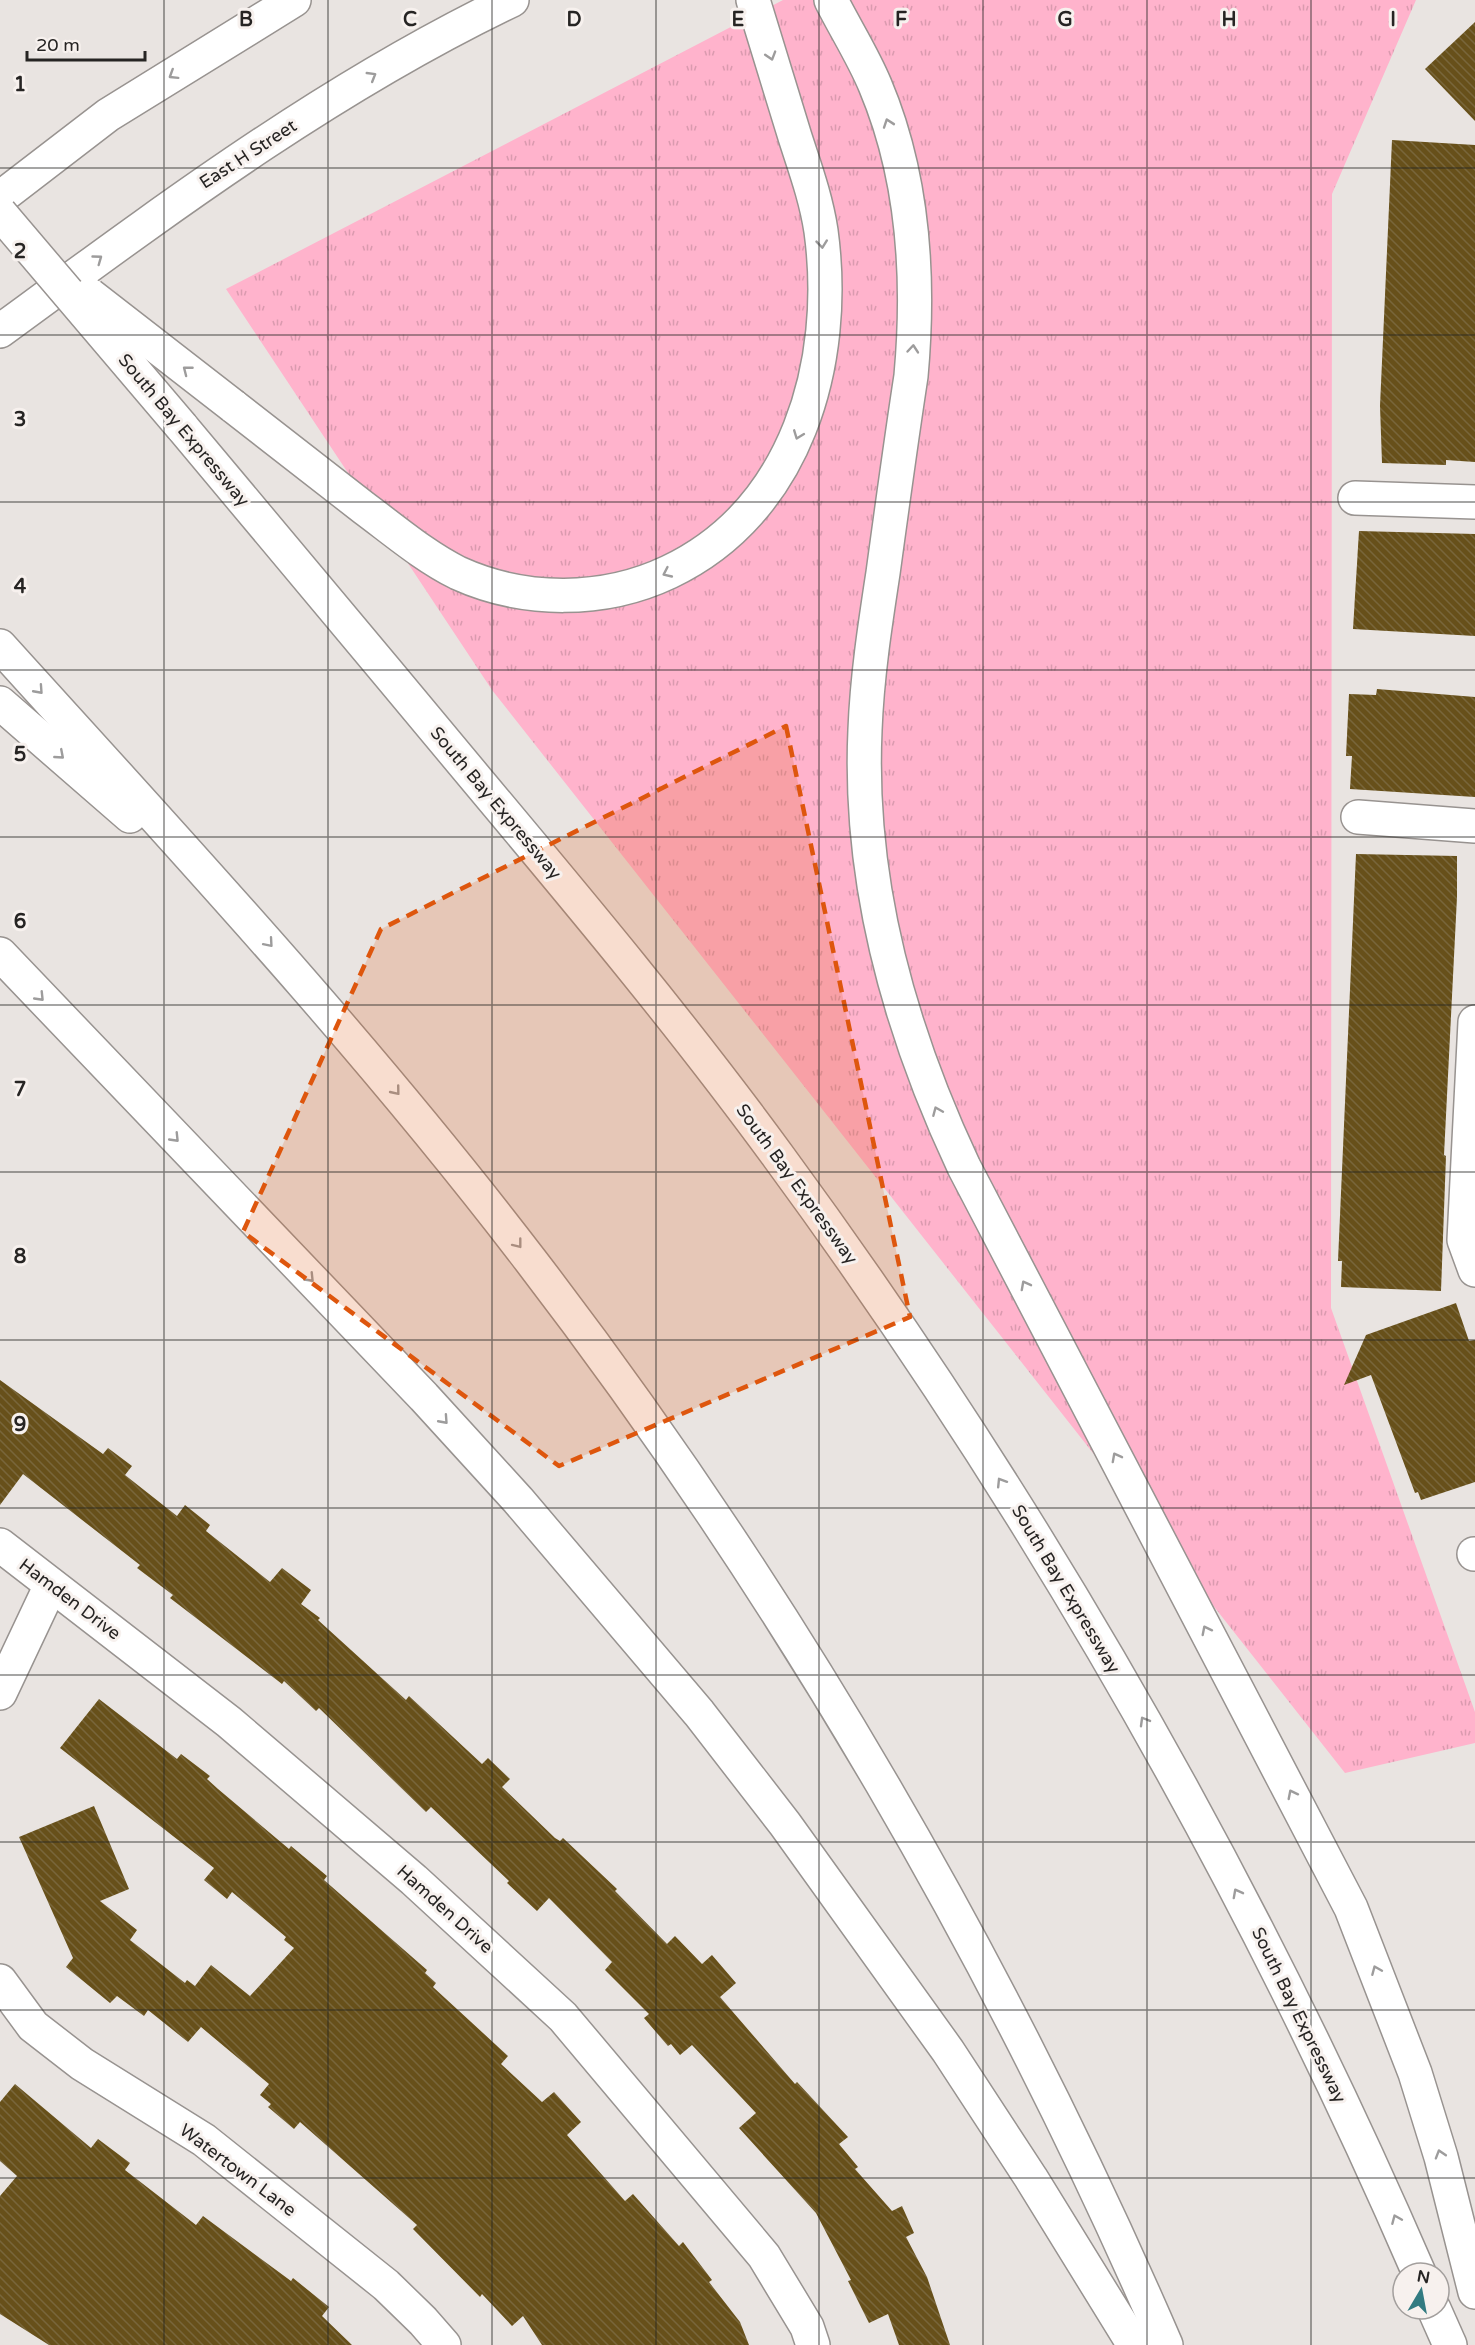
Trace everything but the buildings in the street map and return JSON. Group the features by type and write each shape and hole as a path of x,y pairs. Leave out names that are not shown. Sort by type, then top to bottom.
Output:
{"main road":[{"path":"0,198 108,115 294,0"},
{"name":"East H Street","path":"0,331 199,185 441,35 512,0"},
{"path":"39,256 429,557 490,585 523,593 556,595 623,588 676,568 714,545 740,523 762,499 781,471 796,440 814,385 825,314 825,271 812,186 753,0"},
{"path":"831,0 875,85 891,131 904,179 912,228 916,277 911,376 868,668 864,732 870,861 895,987 917,1059 964,1167 1351,1908 1415,2073 1442,2157 1475,2292"},
{"name":"South Bay Expressway","path":"0,213 39,256 592,917 687,1034 859,1269 951,1403 1044,1551 1185,1792 1323,2062 1414,2261"},
{"path":"1355,498 1475,502"},
{"path":"0,646 345,1029 532,1263 694,1488 789,1633 867,1761 1002,2003 1080,2158 1166,2345"},
{"path":"0,703 245,916"},
{"path":"1358,817 1475,826"},
{"path":"0,954 424,1397 526,1509 699,1713 785,1824 948,2051 1031,2178 1134,2345"},
{"path":"1475,1022 1464,1240 1475,1270"},
{"name":"Hamden Drive","path":"0,1545 238,1730 414,1880 563,2017 764,2256 807,2327 813,2345"},
{"path":"0,1693 51,1584"},
{"name":"Watertown Lane","path":"0,1981 33,2026 82,2064 204,2140 386,2285 423,2320 444,2345"},
{"path":"1439,2321 1450,2345"}],"highlighted area":[{"path":"786,726 910,1317 559,1466 243,1232 381,929"}],"green space":[{"path":"783,0 1416,0 1332,194 1331,1308 1475,1712 1475,1743 1345,1773 492,690 226,289"}]}
